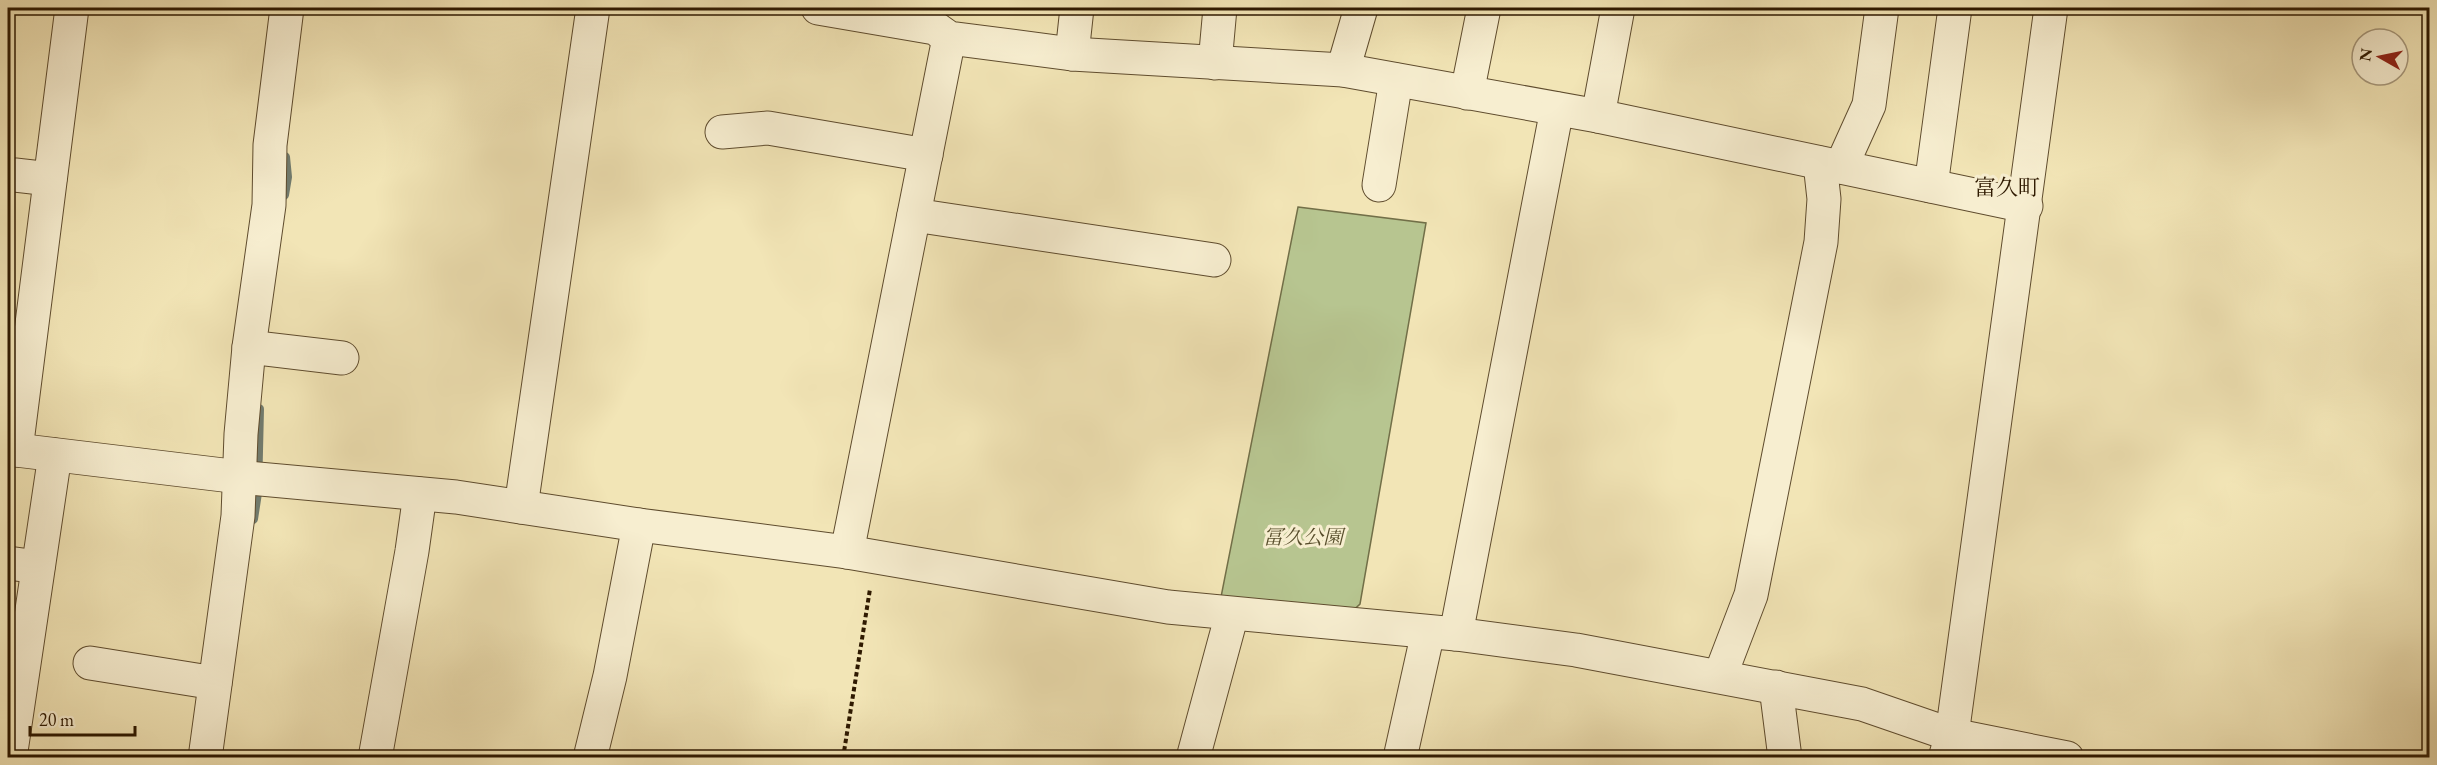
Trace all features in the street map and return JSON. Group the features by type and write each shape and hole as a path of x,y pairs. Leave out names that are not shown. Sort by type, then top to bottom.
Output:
{"street":[{"path":"72,8 12,450 251,478 420,494 861,554 1055,590 1232,614 1442,633 1576,650 1862,704 1948,746 2067,758"},
{"path":"205,758 238,516 251,478 241,434 249,347 269,205 270,145 287,8"},
{"path":"521,507 593,8"},
{"path":"818,8 931,24 1072,54 1342,70 1598,116 2026,206"},
{"path":"1072,54 1077,8"},
{"path":"1215,63 1220,8"},
{"path":"1342,70 1361,8"},
{"path":"1467,93 1484,8"},
{"path":"1598,116 1618,8"},
{"path":"1720,676 1751,595 1818,253 1830,165 1869,105 1882,8"},
{"path":"1931,186 1955,8"},
{"path":"1948,746 2026,206 2051,8"},
{"path":"861,554 914,215 926,155 931,24"},
{"path":"1379,185 1396,80"},
{"path":"1400,758 1442,633 1557,109"},
{"path":"722,132 768,128 926,155"},
{"path":"15,175 50,179"},
{"path":"914,215 1214,260"},
{"path":"249,347 342,357"},
{"path":"10,751 23,565 55,455"},
{"path":"375,758 420,494"},
{"path":"590,758 610,676 639,525"},
{"path":"1193,758 1232,614"},
{"path":"90,663 215,683"},
{"path":"1776,687 1785,758"}],"path":[{"path":"843,758 861,554"}],"green space":[{"name":"冨久公園","path":"1298,207 1426,223 1360,604 1348,615 1220,602"}],"waterway":[{"path":"284,195 287,177 285,157"},
{"path":"253,519 257,493 259,409"}],"district":[{"name":"富久町","path":"2007,187"}]}
